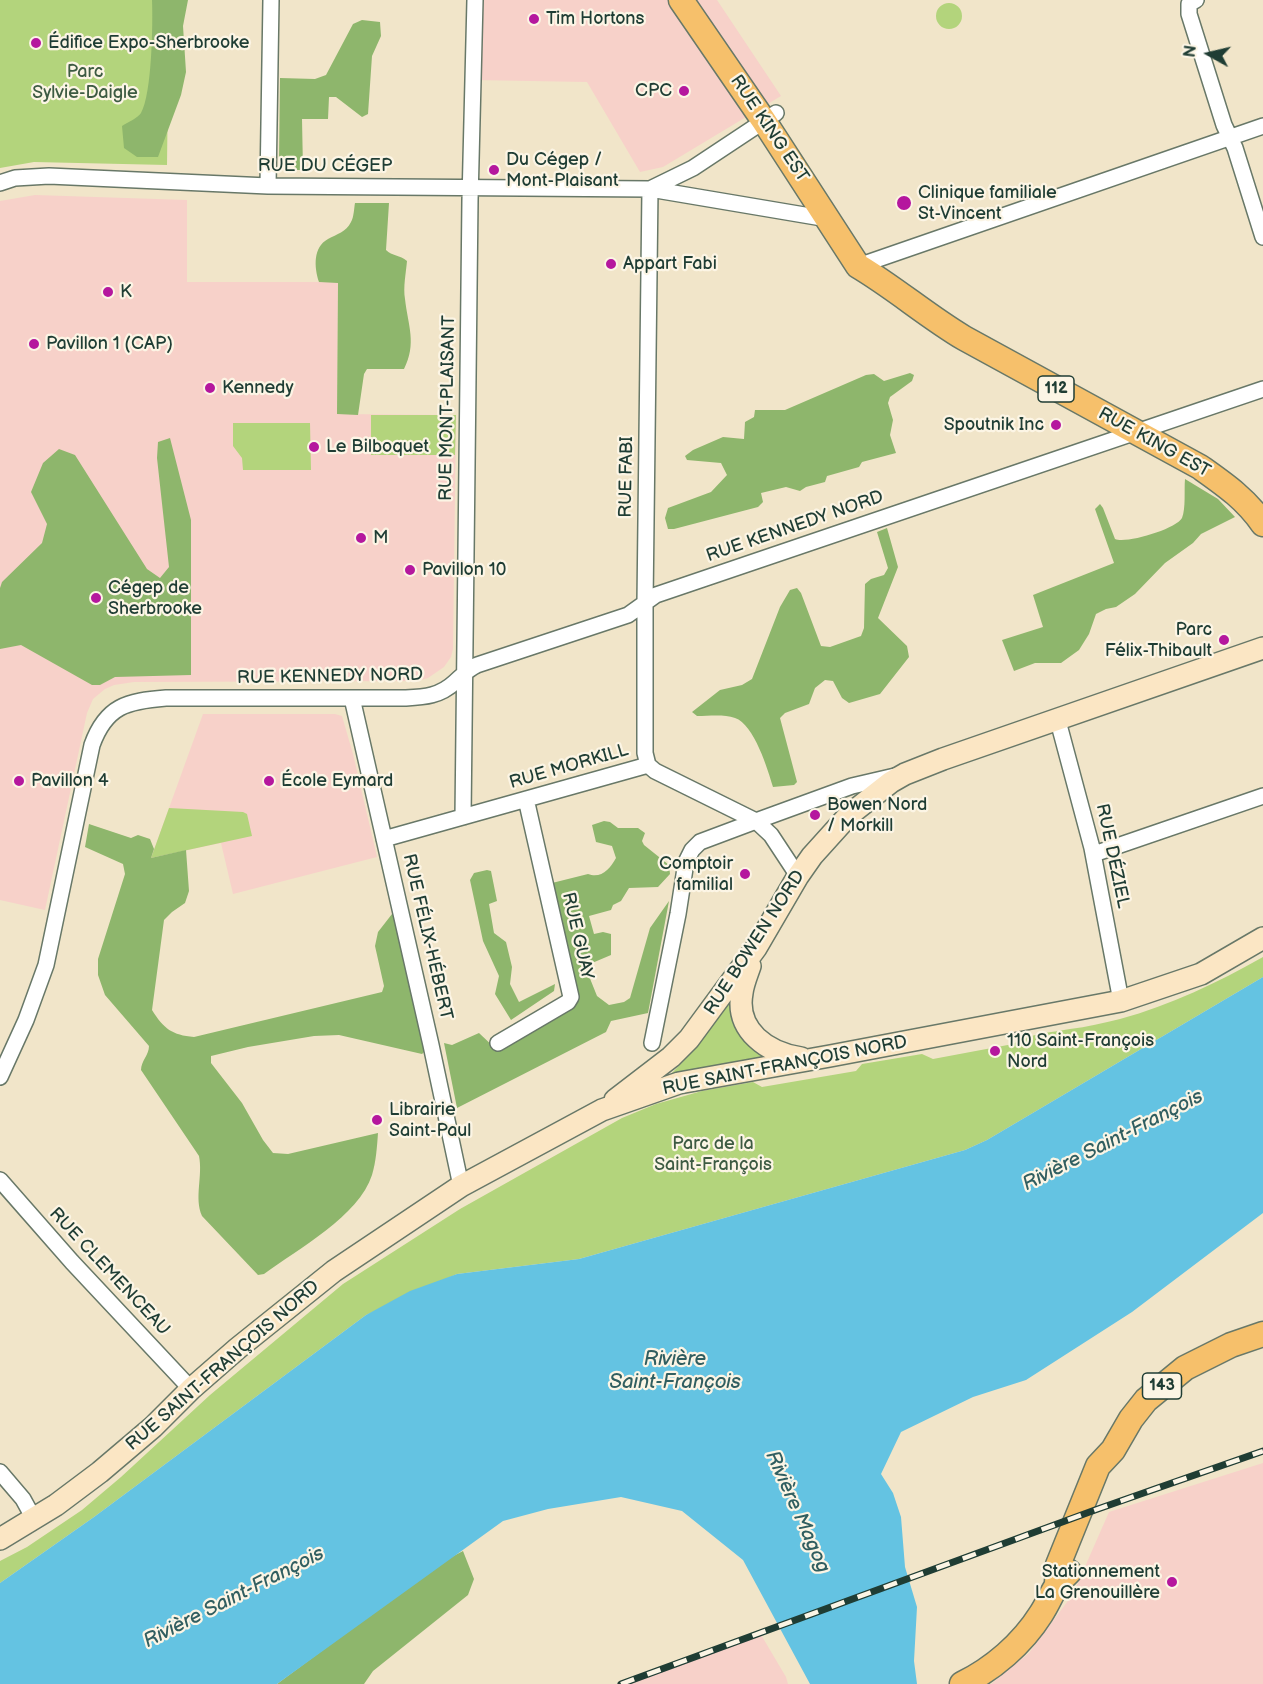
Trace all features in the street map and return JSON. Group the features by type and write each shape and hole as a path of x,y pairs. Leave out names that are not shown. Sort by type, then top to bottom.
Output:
{"main road":[{"name":"RUE KING EST","path":"681,0 834,199 871,269"},
{"name":"RUE KING EST","path":"701,0 828,219 871,269 925,314 964,338 1200,467 1235,491 1246,501 1263,524"},
{"name":"143","path":"962,1684 993,1665 1020,1641 1041,1614 1057,1583 1072,1569 1112,1469 1113,1450 1131,1419 1146,1400 1172,1378 1201,1359 1263,1334"}],"street":[{"path":"268,186 271,0"},
{"name":"RUE MONT-PLAISANT","path":"463,817 475,0"},
{"path":"1192,2 1189,14 1263,237"},
{"name":"RUE DU CÉGEP","path":"650,189 693,168 770,117"},
{"path":"871,269 1263,126"},
{"name":"RUE DU CÉGEP","path":"0,183 15,178 49,176 268,186 650,189 828,219"},
{"name":"RUE FABI","path":"648,765 645,753 645,603 650,189"},
{"name":"RUE KENNEDY NORD","path":"0,1077 26,1020 46,965 92,745 102,722 121,706 148,699 405,698 434,695 443,691 477,665 628,615 656,595 1263,389"},
{"name":"RUE BOWEN NORD","path":"652,1043 686,862 692,850 700,842 852,786 905,774 1263,648"},
{"name":"RUE FÉLIX-HÉBERT","path":"352,698 431,1045 460,1186"},
{"name":"RUE DÉZIEL","path":"1058,721 1094,854 1121,1001"},
{"name":"RUE MORKILL","path":"384,839 648,765 655,771 756,820 771,835 798,876"},
{"name":"RUE BOWEN NORD","path":"603,1110 672,1057 689,1039 756,948 812,856 849,815 891,782 905,774"},
{"path":"1094,854 1263,796"},
{"name":"RUE GUAY","path":"498,1043 568,1002 571,997 526,799"},
{"name":"RUE SAINT-FRANÇOIS NORD","path":"0,1539 34,1520 100,1472 153,1427 191,1389 273,1319 334,1271 460,1186 603,1110 679,1083 1121,1001 1201,974 1263,938"},
{"path":"756,948 741,994 741,1008 749,1031 757,1040 776,1052 812,1060"},
{"name":"RUE CLEMENCEAU","path":"0,1180 72,1262 191,1389"},
{"path":"0,1472 22,1499 34,1520"}],"shaded area":[{"path":"475,0 717,0 781,96 663,167 640,172 587,82 473,80"},
{"path":"35,195 187,200 187,282 338,282 337,414 456,415 453,649 444,667 428,678 418,681 134,682 105,689 93,699 87,713 45,910 0,900 0,201"},
{"name":"École Eymard","path":"203,714 335,714 342,716 377,857 233,894 221,843 151,858"},
{"path":"1263,1463 1263,1684 991,1684 1029,1653 1073,1594 1109,1512"},
{"path":"760,1633 788,1684 621,1684"}],"green space":[{"name":"Parc Sylvie-Daigle","path":"0,0 169,0 167,165 34,162 0,168"},
{"path":"152,0 188,0 183,26 186,72 181,95 158,157 137,157 124,148 122,126 140,115 145,104 151,58"},
{"path":"949,3 958,7 962,16 958,25 949,29 940,25 936,16 940,7"},
{"path":"362,20 380,22 381,36 372,56 368,114 362,117 336,97 329,97 328,119 302,119 303,170 287,170 279,161 280,78 315,79 326,75 353,24"},
{"path":"355,203 389,203 386,250 407,261 404,294 411,343 404,369 367,369 364,374 358,415 337,414 338,283 319,282 316,270 317,252 323,243 349,225 353,218"},
{"path":"910,373 914,375 912,381 890,397 888,403 893,420 890,435 896,453 862,462 859,467 827,476 825,482 800,491 786,487 761,493 763,502 758,507 668,529 665,518 668,508 711,492 727,475 721,463 687,460 685,456 723,437 744,439 745,422 754,417 755,410 785,410 866,375 874,374 884,381"},
{"path":"371,415 456,415 455,455 371,455"},
{"path":"233,423 310,423 311,470 243,470 242,458 233,446"},
{"path":"170,438 191,520 191,675 115,677 100,685 92,685 21,645 0,649 0,588 2,582 42,543 47,524 31,492 43,463 59,449 75,455 147,569 160,578 169,567 157,458 158,442"},
{"path":"1185,479 1218,499 1235,517 1201,534 1193,543 1165,563 1135,594 1116,607 1096,614 1089,634 1079,650 1061,663 1035,663 1014,671 1002,640 1043,627 1033,595 1114,563 1095,509 1100,504 1103,508 1115,539 1129,539 1171,527 1182,518"},
{"path":"887,528 898,567 878,618 907,646 909,657 880,694 849,703 842,698 833,681 825,680 815,688 809,704 785,713 780,718 797,782 794,785 773,787 759,748 742,722 726,716 697,716 692,712 720,690 742,685 752,679 780,607 790,590 797,588 801,593 821,646 830,647 861,636 864,628 865,584 871,579 884,575 888,568 877,532"},
{"path":"169,808 243,812 247,814 252,836 151,858"},
{"path":"604,821 618,828 638,828 645,833 642,841 644,845 669,865 670,874 658,887 629,888 621,901 613,905 611,910 589,916 594,934 603,932 611,934 611,955 585,966 597,996 609,1005 624,1002 630,998 650,928 669,901 648,1013 611,1021 606,1032 457,1108 444,1043 452,1045 479,1033 497,1050 577,1003 578,995 552,883 588,874 601,874 611,866 616,858 612,846 596,842 592,825"},
{"path":"89,824 131,838 138,835 150,839 154,849 151,858 186,850 189,891 185,903 164,920 152,1010 169,1030 180,1035 194,1037 382,992 384,986 375,946 378,932 392,914 395,915 425,1051 422,1054 339,1035 314,1036 211,1056 211,1063 242,1103 273,1153 288,1154 378,1133 372,1175 365,1190 354,1204 326,1230 264,1274 258,1275 202,1216 199,1202 199,1156 141,1070 149,1046 105,995 98,975 98,959 125,874 123,864 85,847"},
{"path":"491,871 497,901 489,904 494,933 506,942 512,967 510,984 519,1002 555,984 554,991 511,1020 495,994 499,976 483,941 470,880 474,873"},
{"name":"Parc de la Saint-François","path":"1263,957 1263,977 987,1140 965,1150 579,1259 457,1274 366,1315 94,1517 0,1583 0,1561 27,1547 82,1510 210,1395 343,1284 460,1209 622,1118 656,1104 702,1091 753,1082 762,1087 856,1071 862,1064 922,1054 933,1059 1013,1044 1040,1034 1120,1019 1193,993"},
{"path":"733,997 775,1058 669,1076 698,1046"},
{"path":"463,1551 474,1579 468,1595 373,1671 364,1684 277,1684 440,1563"}],"water":[{"name":"Rivière Saint-François","path":"1263,977 1263,1213 1132,1312 1026,1380 973,1397 901,1432 881,1474 893,1493 901,1517 905,1567 917,1607 914,1661 917,1684 810,1684 743,1560 682,1511 621,1497 548,1509 503,1521 277,1684 0,1684 0,1583 94,1517 366,1315 410,1291 457,1274 579,1259 965,1150 987,1140"}],"railway":[{"path":"621,1684 1095,1510 1263,1451"}],"place":[{"name":"Tim Hortons","path":"534,19"},
{"name":"Édifice Expo-Sherbrooke","path":"36,43"},
{"name":"CPC","path":"684,91"},
{"name":"Du Cégep / Mont-Plaisant","path":"494,170"},
{"name":"Clinique familiale St-Vincent","path":"904,203"},
{"name":"Appart Fabi","path":"611,264"},
{"name":"K","path":"108,292"},
{"name":"Pavillon 1 (CAP)","path":"34,344"},
{"name":"Kennedy","path":"210,388"},
{"name":"Spoutnik Inc","path":"1056,425"},
{"name":"Le Bilboquet","path":"314,447"},
{"name":"M","path":"361,538"},
{"name":"Pavillon 10","path":"410,570"},
{"name":"Cégep de Sherbrooke","path":"96,598"},
{"name":"Parc Félix-Thibault","path":"1224,640"},
{"name":"Pavillon 4","path":"19,781"},
{"name":"École Eymard","path":"269,781"},
{"name":"Bowen Nord / Morkill","path":"815,815"},
{"name":"Comptoir familial","path":"745,874"},
{"name":"110 Saint-François Nord","path":"995,1051"},
{"name":"Librairie Saint-Paul","path":"377,1120"},
{"name":"Stationnement La Grenouillère","path":"1172,1582"}],"water label":[{"name":"Rivière Magog","path":"797,1512"}]}
